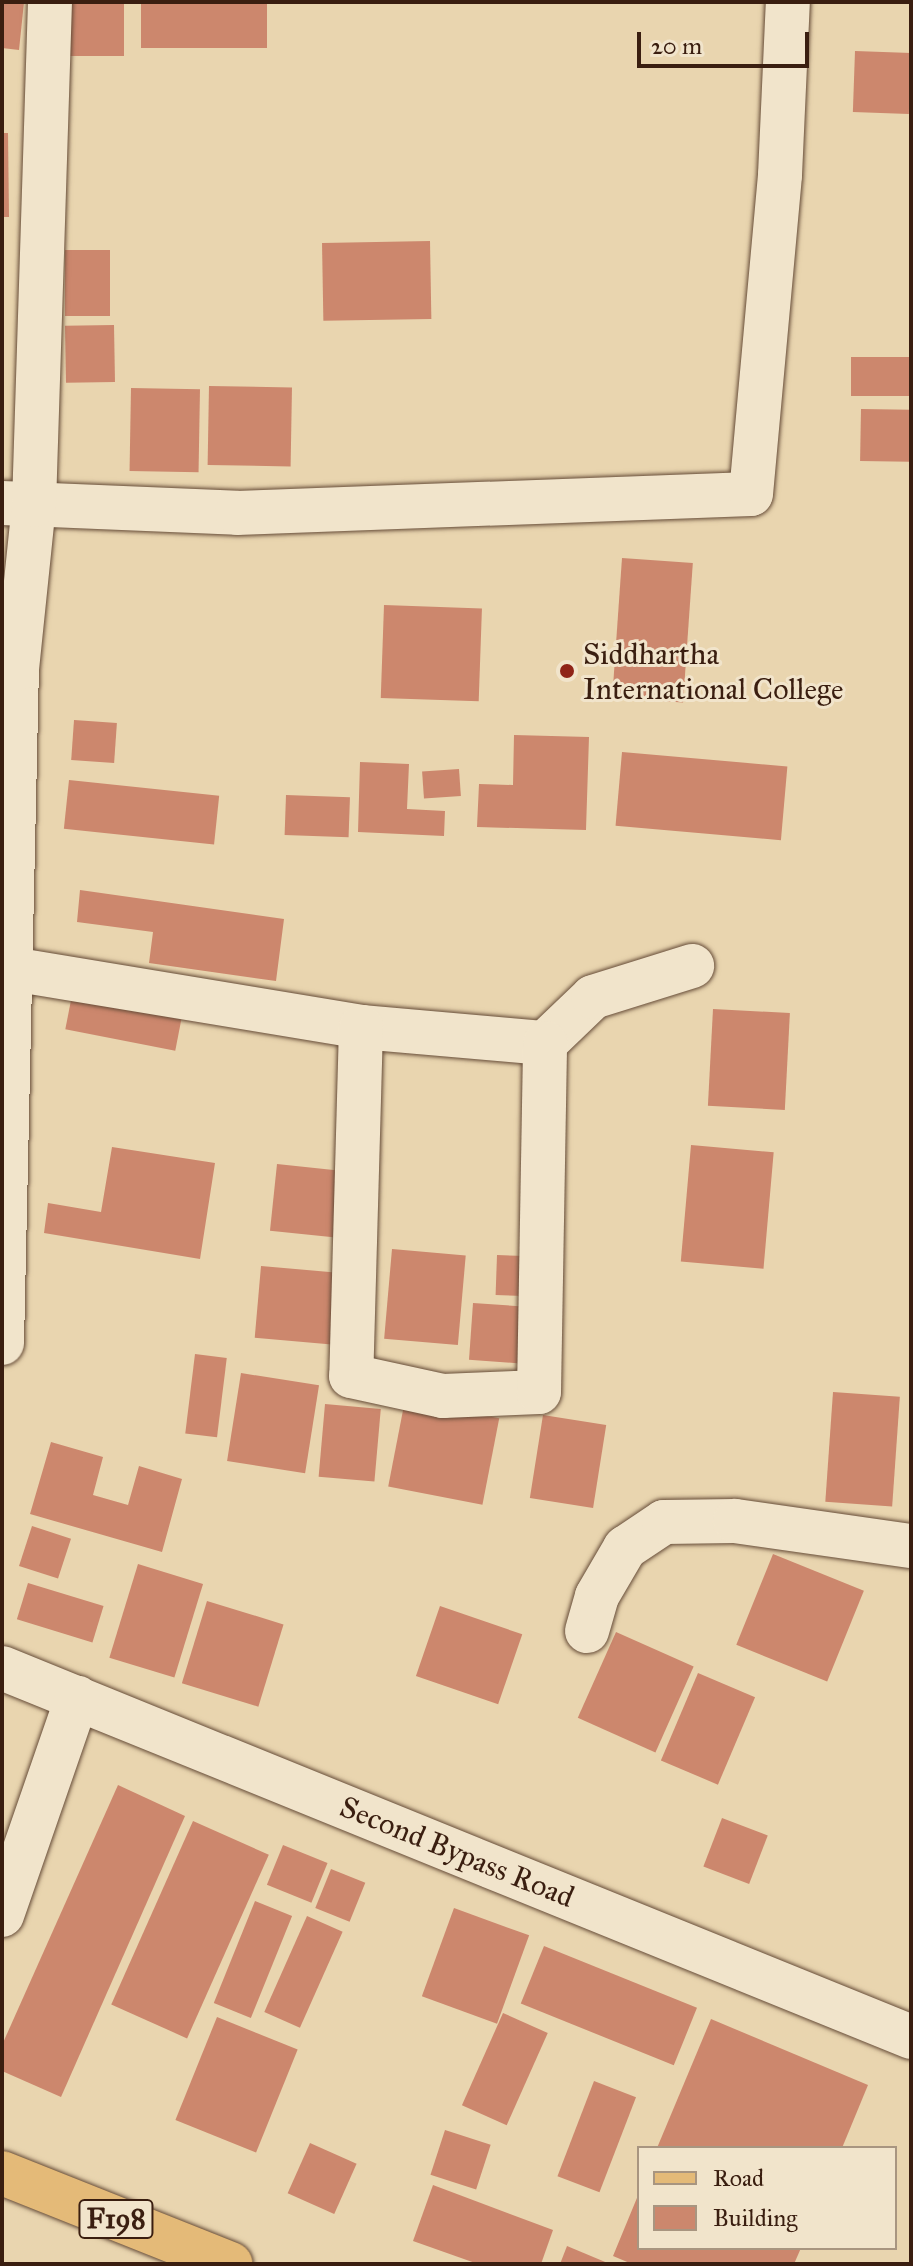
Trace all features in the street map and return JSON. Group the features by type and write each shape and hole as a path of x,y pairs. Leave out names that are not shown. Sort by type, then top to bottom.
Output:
{"main road":[{"name":"F198","path":"2,2173 231,2264"}],"street":[{"path":"2,1343 12,969 18,504 50,2"},
{"path":"18,504 237,513 751,494 780,175 788,2"},
{"path":"361,1027 351,1376 443,1396 539,1392 545,1043 593,997 692,966"},
{"path":"12,969 361,1027 545,1043"},
{"path":"587,1631 597,1596 625,1548 664,1522 735,1521 911,1546"},
{"name":"Second Bypass Road","path":"2,1668 911,2037"},
{"path":"2,1915 77,1698"}],"building":[{"path":"2,2 24,2 19,50 2,48"},
{"path":"68,2 124,2 124,56 68,56"},
{"path":"141,2 267,2 267,48 141,48"},
{"path":"855,51 911,53 909,114 853,112"},
{"path":"2,133 8,133 9,217 2,217"},
{"path":"430,241 431,319 323,321 322,243"},
{"path":"65,250 110,250 110,316 65,316"},
{"path":"114,325 115,382 66,383 65,326"},
{"path":"851,357 911,357 911,396 851,396"},
{"path":"209,386 292,387 291,466 208,465"},
{"path":"131,388 200,389 199,472 130,471"},
{"path":"861,409 911,410 910,462 860,461"},
{"path":"622,558 693,563 683,703 612,698"},
{"path":"384,605 482,608 479,701 381,698"},
{"path":"74,720 117,723 114,763 71,760"},
{"path":"514,735 589,737 586,830 477,827 479,784 513,785"},
{"path":"622,752 787,766 781,840 616,826"},
{"path":"360,762 409,764 407,809 445,811 444,836 358,832"},
{"path":"459,769 461,796 424,799 422,772"},
{"path":"69,780 219,796 214,845 64,829"},
{"path":"286,795 350,797 349,837 285,835"},
{"path":"80,890 284,919 276,981 149,963 153,932 77,922"},
{"path":"72,995 182,1016 175,1051 65,1029"},
{"path":"713,1009 790,1013 785,1110 708,1106"},
{"path":"691,1145 774,1152 763,1269 681,1262"},
{"path":"112,1147 215,1163 200,1259 44,1233 48,1203 101,1212"},
{"path":"277,1164 348,1171 341,1238 270,1231"},
{"path":"392,1249 466,1255 458,1345 384,1339"},
{"path":"497,1255 535,1256 534,1296 496,1295"},
{"path":"261,1266 341,1273 334,1345 255,1338"},
{"path":"473,1303 538,1308 534,1364 469,1360"},
{"path":"195,1354 227,1358 217,1437 185,1433"},
{"path":"241,1373 319,1385 305,1473 227,1461"},
{"path":"833,1392 900,1397 892,1506 825,1502"},
{"path":"405,1400 499,1418 482,1505 388,1486"},
{"path":"325,1404 381,1409 374,1482 319,1477"},
{"path":"543,1415 606,1425 593,1508 530,1498"},
{"path":"51,1442 103,1457 93,1495 128,1505 139,1466 182,1479 162,1552 30,1514"},
{"path":"32,1526 71,1539 58,1579 19,1566"},
{"path":"773,1554 864,1591 827,1682 736,1645"},
{"path":"138,1564 203,1584 174,1678 109,1658"},
{"path":"28,1583 104,1606 92,1642 17,1619"},
{"path":"207,1601 284,1624 258,1707 182,1683"},
{"path":"440,1606 522,1634 498,1704 416,1676"},
{"path":"616,1632 694,1667 655,1752 578,1718"},
{"path":"698,1673 755,1697 718,1785 661,1760"},
{"path":"118,1785 185,1816 61,2097 2,2071 2,2045"},
{"path":"722,1818 768,1836 749,1884 703,1867"},
{"path":"193,1821 269,1855 187,2038 111,2005"},
{"path":"283,1845 328,1863 311,1903 267,1885"},
{"path":"331,1869 365,1883 350,1922 315,1908"},
{"path":"255,1901 292,1916 251,2018 214,2003"},
{"path":"454,1908 529,1935 497,2024 422,1996"},
{"path":"307,1916 343,1932 300,2028 264,2012"},
{"path":"544,1946 697,2008 674,2065 521,2003"},
{"path":"503,2013 548,2033 507,2125 462,2105"},
{"path":"217,2017 298,2050 256,2153 175,2120"},
{"path":"711,2019 868,2085 843,2146 658,2146"},
{"path":"594,2081 636,2097 599,2192 557,2176"},
{"path":"445,2130 491,2145 476,2190 430,2175"},
{"path":"310,2143 357,2164 334,2214 288,2193"},
{"path":"433,2185 553,2230 541,2264 478,2264 413,2241"},
{"path":"637,2198 637,2250 800,2250 794,2264 632,2264 613,2256"},
{"path":"567,2246 610,2264 560,2264"}],"place":[{"name":"Siddhartha International College","path":"567,671"}]}
